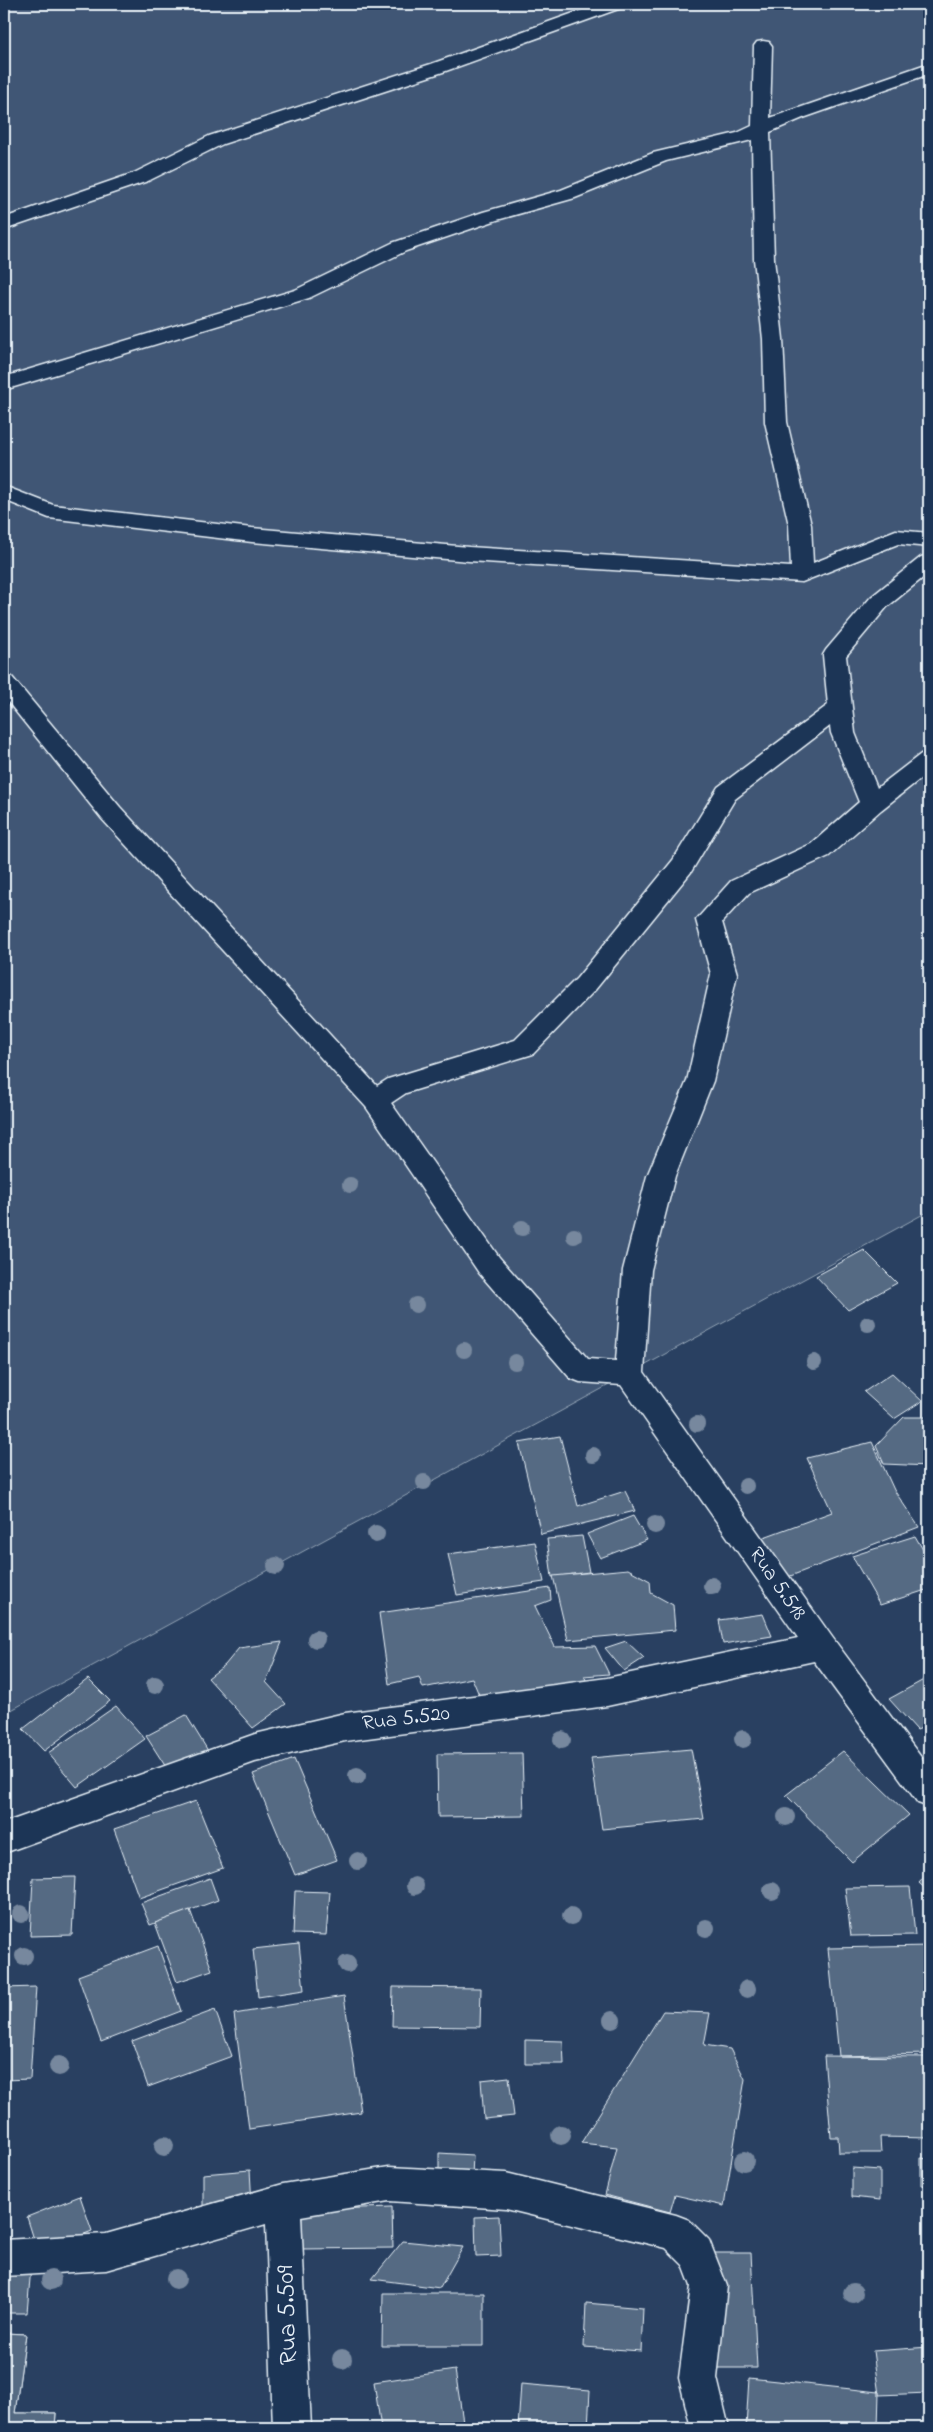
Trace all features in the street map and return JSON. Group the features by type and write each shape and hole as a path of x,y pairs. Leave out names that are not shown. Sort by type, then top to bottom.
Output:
{"street":[{"path":"4,224 141,177 216,140 437,68 615,4"},
{"path":"763,46 761,128 764,259 773,339 776,422 800,525 802,576"},
{"path":"4,384 302,294 399,247 490,216 568,194 660,157 743,137 761,128 929,68"},
{"path":"4,492 49,511 252,535 469,554 802,576 896,537 929,540"},
{"path":"872,804 843,733 834,655 879,602 929,562"},
{"path":"4,682 111,813 375,1100 489,1265 580,1370 629,1374 637,1270 661,1176 700,1081 724,974 709,920 740,888 820,850 872,804 929,760"},
{"path":"375,1100 397,1086 524,1047 586,984 682,866 726,793 839,708"},
{"name":"Rua 5.518","path":"629,1374 821,1646 929,1793"},
{"name":"Rua 5.520","path":"4,1838 255,1748 346,1727 607,1692 821,1646"},
{"path":"4,2258 106,2252 283,2202 390,2184 506,2191 676,2233 696,2253 708,2286 698,2378 710,2428"},
{"name":"Rua 5.509","path":"283,2202 292,2428"}],"shaded area":[{"path":"4,4 929,4 929,1211 4,1714"}],"building":[{"path":"864,1250 897,1283 848,1310 816,1276"},
{"path":"892,1373 922,1401 894,1419 864,1392"},
{"path":"904,1417 929,1417 929,1466 884,1464 876,1446"},
{"path":"560,1436 578,1506 625,1491 635,1511 541,1534 519,1443"},
{"path":"872,1442 894,1490 919,1527 780,1580 756,1540 832,1512 807,1458"},
{"path":"633,1516 647,1540 600,1558 587,1534"},
{"path":"582,1536 589,1572 552,1577 547,1539"},
{"path":"915,1536 929,1560 929,1589 880,1605 852,1556"},
{"path":"535,1542 544,1582 457,1595 448,1554"},
{"path":"628,1569 650,1581 651,1593 673,1605 675,1630 568,1640 553,1576"},
{"path":"550,1588 551,1600 535,1606 555,1647 595,1646 609,1674 584,1676 590,1687 482,1702 472,1678 423,1688 419,1677 389,1684 379,1613"},
{"path":"763,1614 772,1636 723,1644 719,1620"},
{"path":"626,1641 644,1658 624,1671 605,1648"},
{"path":"282,1642 266,1682 286,1704 253,1728 208,1678 225,1665 239,1648"},
{"path":"929,1677 929,1725 917,1730 889,1699"},
{"path":"88,1679 110,1701 44,1751 23,1729"},
{"path":"116,1706 145,1739 77,1787 48,1753"},
{"path":"186,1715 210,1754 171,1775 146,1736"},
{"path":"691,1749 704,1819 602,1829 591,1758"},
{"path":"843,1751 909,1815 852,1862 786,1795"},
{"path":"522,1753 524,1816 438,1817 437,1754"},
{"path":"294,1759 337,1860 295,1875 253,1774"},
{"path":"196,1801 223,1868 139,1898 114,1829"},
{"path":"929,1872 929,1892 919,1883"},
{"path":"75,1877 72,1935 30,1936 33,1878"},
{"path":"210,1878 218,1900 150,1925 141,1903"},
{"path":"910,1887 915,1935 851,1936 845,1888"},
{"path":"295,1891 330,1892 326,1935 293,1934"},
{"path":"190,1910 212,1970 177,1982 155,1923"},
{"path":"299,1944 304,1990 258,1997 253,1949"},
{"path":"158,1946 181,2011 101,2042 78,1976"},
{"path":"929,1946 929,2054 839,2056 828,1948"},
{"path":"36,1987 30,2079 4,2080 4,1988"},
{"path":"393,1987 481,1988 480,2027 392,2026"},
{"path":"344,1996 361,2112 249,2129 234,2014"},
{"path":"215,2010 232,2056 148,2087 132,2041"},
{"path":"663,2011 710,2013 704,2045 730,2049 745,2079 724,2206 675,2195 670,2212 605,2195 617,2147 581,2143"},
{"path":"525,2040 563,2041 564,2064 525,2064"},
{"path":"824,2056 929,2057 929,2138 880,2137 881,2153 839,2153 838,2137 831,2137"},
{"path":"509,2077 514,2116 484,2119 481,2080"},
{"path":"439,2153 473,2155 472,2176 439,2175"},
{"path":"921,2158 929,2159 929,2186 921,2185"},
{"path":"852,2168 880,2170 880,2200 852,2197"},
{"path":"250,2170 252,2205 203,2208 203,2174"},
{"path":"80,2196 92,2231 38,2252 27,2217"},
{"path":"392,2207 393,2248 301,2249 302,2210"},
{"path":"499,2216 501,2256 476,2257 475,2217"},
{"path":"403,2241 463,2247 440,2288 372,2279"},
{"path":"714,2253 751,2253 757,2368 718,2368"},
{"path":"31,2267 27,2313 4,2313 4,2268"},
{"path":"383,2293 484,2293 484,2346 382,2346"},
{"path":"586,2303 643,2308 641,2351 584,2347"},
{"path":"4,2333 26,2334 15,2413 56,2413 55,2428 4,2428"},
{"path":"4,2333 26,2334 15,2413 56,2413 55,2428 4,2428"},
{"path":"929,2347 929,2393 879,2395 873,2351"},
{"path":"455,2370 464,2428 381,2428 374,2382"},
{"path":"749,2378 879,2392 878,2428 746,2428"},
{"path":"521,2384 590,2390 588,2428 518,2428"}]}
